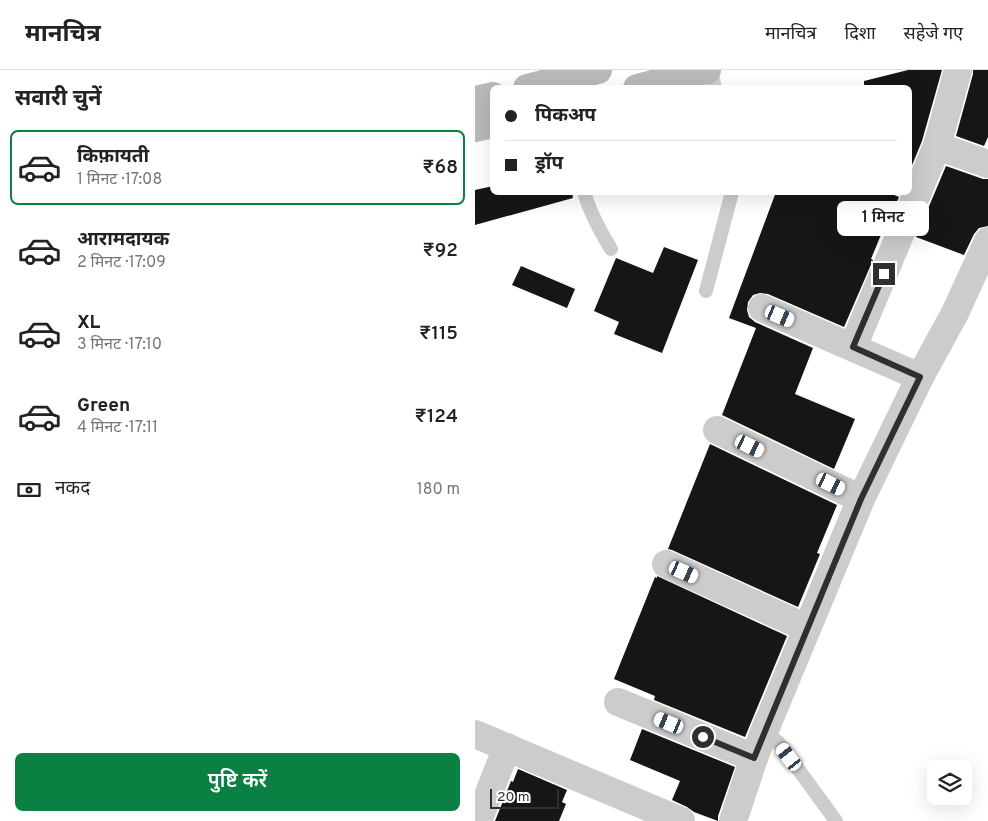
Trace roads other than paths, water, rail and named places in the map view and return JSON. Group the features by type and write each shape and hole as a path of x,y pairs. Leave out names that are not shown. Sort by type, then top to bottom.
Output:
{"main road":[{"path":"539,85 598,70"},
{"path":"649,85 707,70"},
{"path":"475,100 490,97"},
{"path":"475,128 490,125"}],"street":[{"path":"853,347 937,146 958,70"},
{"path":"937,146 988,164"},
{"path":"733,821 763,732 861,499 920,377 955,313 988,241"},
{"path":"761,308 920,377"},
{"path":"717,430 861,499"},
{"path":"666,564 807,628"},
{"path":"618,702 754,758"},
{"path":"475,734 671,819"},
{"path":"478,821 507,747"}],"lane":[{"path":"711,70 714,85"},
{"path":"585,195 599,229 611,249"},
{"path":"706,291 731,195"},
{"path":"763,732 778,742 836,821"}]}
